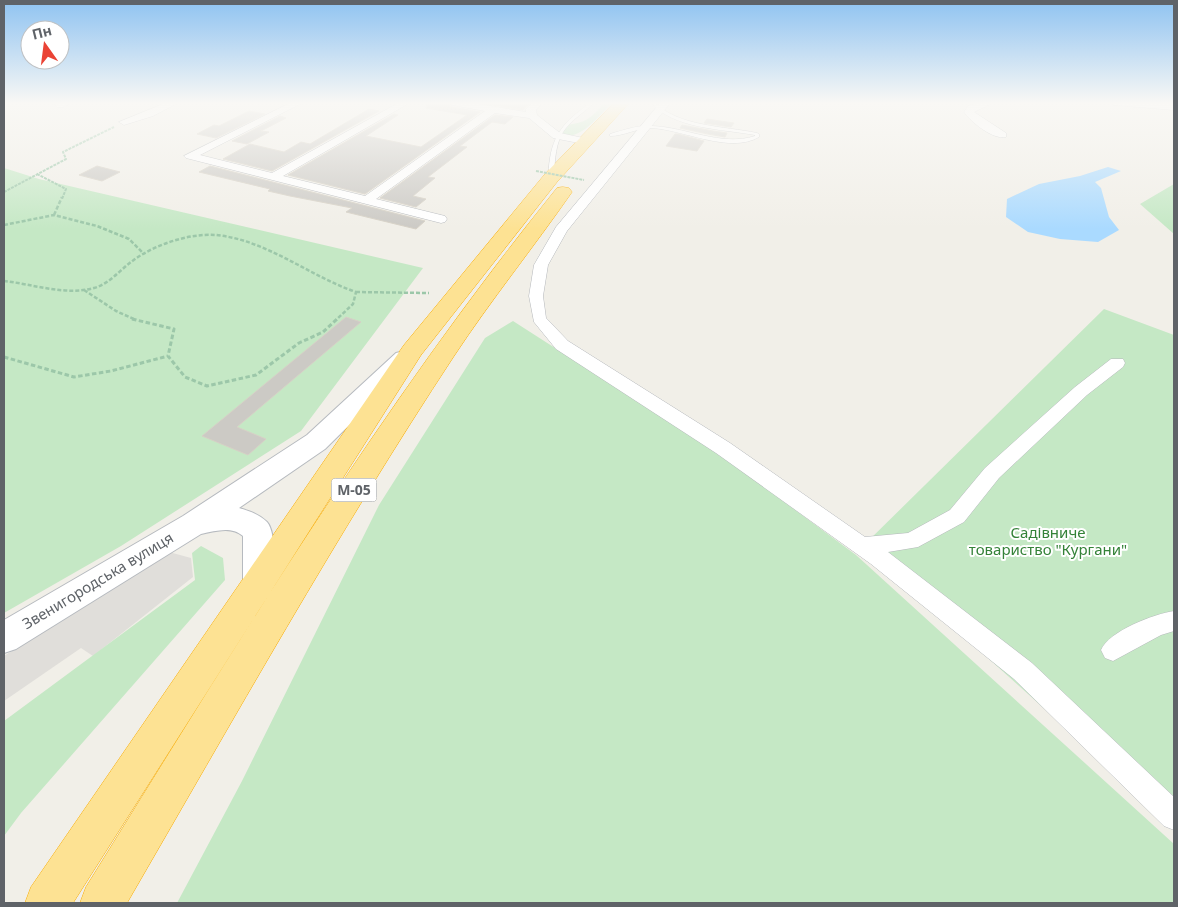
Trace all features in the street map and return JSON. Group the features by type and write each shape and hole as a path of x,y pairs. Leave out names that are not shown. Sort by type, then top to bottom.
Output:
{"highway":[{"name":"М-05","path":"47,903 412,350 543,174 580,144"},
{"name":"М-05","path":"102,903 286,597 415,393 468,317 540,220 604,144"}],"street":[{"path":"214,144 190,156 441,219"},
{"path":"273,177 331,144"},
{"path":"366,201 445,144"},
{"path":"627,144 561,230 541,265 536,296 539,319 562,345 723,448 863,546 1023,671 1174,816"},
{"name":"Звенигородська вулиця","path":"4,638 193,524 316,442 412,350"},
{"path":"863,546 911,541 957,516 992,473 1080,391 1117,363"},
{"path":"193,524 232,517 250,523 258,532 258,582"},
{"path":"1113,650 1156,625 1174,621"}],"lane":[{"path":"543,174 554,144"}],"path":[{"path":"4,192 66,159 63,152 79,144"},
{"path":"37,174 66,189 54,215"},
{"path":"543,174 584,180"},
{"path":"4,225 54,215 98,226 129,239 144,254"},
{"path":"4,281 84,290 107,282 144,254 161,246 214,235 239,240 274,253 340,288 356,292 408,295 429,294"},
{"path":"84,290 113,311 141,323 174,329 168,356"},
{"path":"168,356 185,378 207,386 256,375 299,343 323,332 353,304 356,292"},
{"path":"4,357 74,377 111,371 168,356"}],"shaded area":[{"path":"169,552 191,558 193,577 93,656 81,648 4,701 4,656"}],"green space":[{"path":"4,168 39,179 423,268 301,431 121,546 4,613"},
{"path":"1174,184 1174,234 1140,204"},
{"name":"Садівниче товариство \"Кургани\"","path":"1104,309 1174,335 1174,825 863,546"},
{"path":"513,321 717,452 856,555 1174,844 1174,903 177,903 242,781 379,505 485,338"},
{"path":"201,546 223,558 225,580 21,813 4,836 4,721 195,580 192,553"}],"water":[{"path":"1108,167 1121,171 1095,182 1101,188 1109,217 1119,230 1098,242 1060,239 1028,232 1006,217 1007,199 1039,184 1080,176"}],"building":[{"path":"249,144 284,152 297,144 320,144 272,171 223,159"},
{"path":"341,144 408,144 421,147 425,144 435,144 365,194 288,175"},
{"path":"454,144 462,144 460,146 467,147 428,177 435,178 413,196 426,199 416,207 380,198"},
{"path":"667,144 702,144 697,151 666,146"},
{"path":"97,166 120,172 102,181 79,175"},
{"path":"210,166 425,221 416,229 346,212 352,208 268,191 270,189 199,172"},
{"path":"346,317 361,322 237,427 266,439 248,455 202,436"}]}
